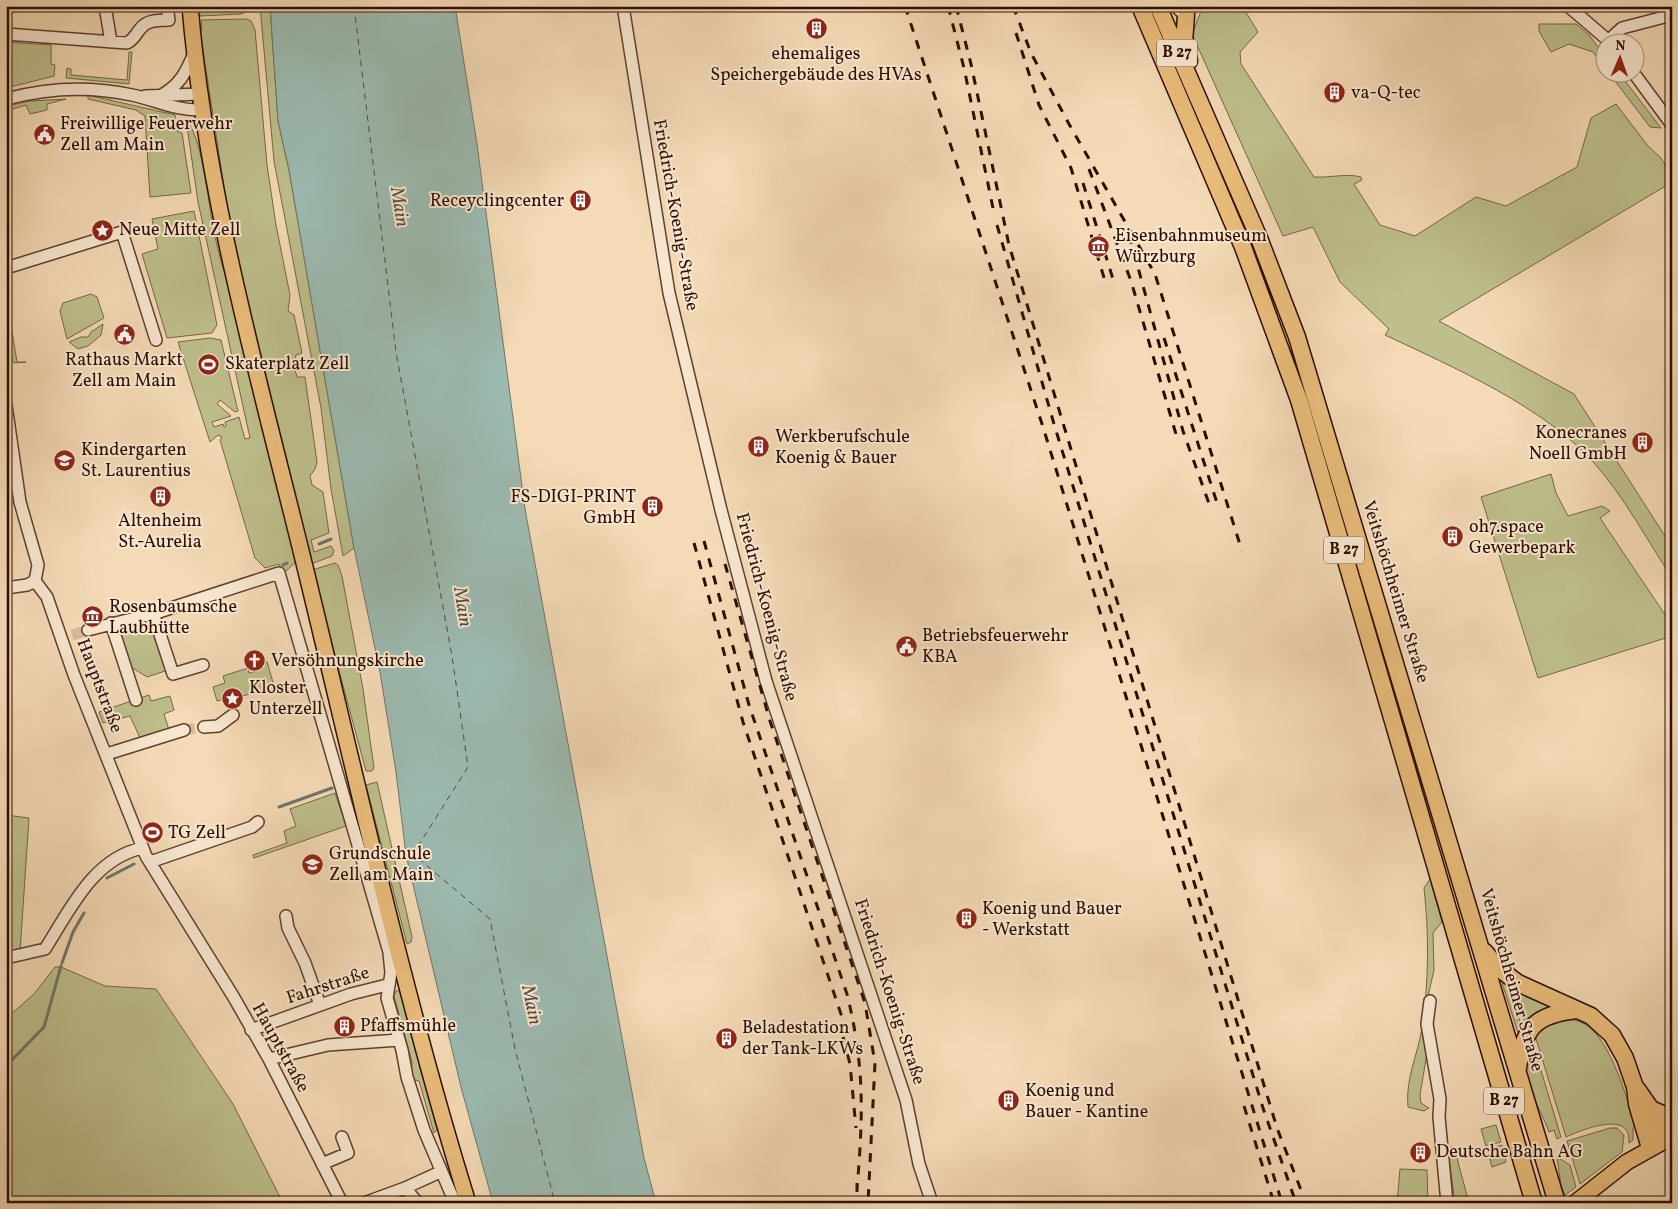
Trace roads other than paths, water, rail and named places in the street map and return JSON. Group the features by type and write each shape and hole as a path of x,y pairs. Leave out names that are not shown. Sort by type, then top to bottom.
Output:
{"highway":[{"name":"Veitshöchheimer Straße","path":"1140,6 1183,110 1243,246 1299,400 1534,1203"},
{"name":"Veitshöchheimer Straße","path":"1158,6 1197,100 1259,238 1297,338 1557,1203"},
{"path":"1184,9 1186,56 1201,88 1197,100"},
{"path":"1479,944 1497,967 1518,983 1591,1016 1612,1035 1624,1058 1635,1087 1637,1104 1650,1148"},
{"path":"1517,1073 1522,1046 1529,1029 1544,1017 1578,1010"},
{"path":"1635,1087 1651,1109 1668,1140"},
{"path":"1651,1109 1672,1118"}],"main road":[{"path":"190,6 202,110 228,251 403,967 446,1132 468,1203"},
{"path":"1575,1203 1627,1162 1668,1140"}],"street":[{"path":"105,6 111,42"},
{"path":"6,34 127,43 135,39 141,27 150,21 169,20 167,6"},
{"name":"Friedrich-Koenig-Straße","path":"623,6 669,293 721,510 766,681 906,1100 919,1164 932,1203"},
{"path":"1568,6 1598,32"},
{"path":"1619,32 1622,28 1672,15"},
{"path":"160,96 176,85 183,77 195,52"},
{"path":"1640,82 1672,125"},
{"path":"6,99 28,93 77,89 97,89 133,95 200,94"},
{"path":"133,95 177,109 202,110"},
{"path":"6,268 122,232 156,340"},
{"path":"6,405 20,502 38,565 35,581 27,585 6,588"},
{"path":"88,630 153,613 280,573 389,952 390,973 387,998 412,1094 440,1172 455,1203"},
{"name":"Hauptstraße","path":"35,581 47,597 66,636 142,848 269,1060 342,1203"},
{"path":"153,613 173,674 203,665"},
{"path":"111,623 136,700"},
{"path":"204,727 218,726 232,715"},
{"path":"107,754 184,730"},
{"path":"150,862 252,827 258,822"},
{"path":"6,958 45,949 100,869 117,856 142,848"},
{"path":"286,916 288,928 305,963 320,1006"},
{"name":"Fahrstraße","path":"252,1030 320,1006 387,986"},
{"path":"1430,1001 1427,1024 1440,1099 1439,1117 1447,1203"},
{"path":"269,1060 328,1045 399,1040"},
{"path":"322,1164 348,1153 342,1137"},
{"path":"364,1203 405,1188 440,1172"},
{"path":"405,1188 418,1203"}],"water":[{"name":"Main","path":"270,6 455,6 477,144 525,509 644,1158 656,1203 493,1203 461,1087 406,855 396,772 380,672 354,548 289,170 278,121"}],"waterway":[{"path":"319,544 331,539"},
{"path":"283,565 287,563"},
{"path":"279,807 332,788"},
{"path":"107,878 134,864"},
{"path":"62,963 73,932 84,913"},
{"path":"6,1066 44,1027 61,966"}],"tunnel":[{"path":"72,635 88,630"},
{"path":"184,730 204,727"}],"railway":[{"path":"905,6 1043,427 1282,1203"},
{"path":"948,6 964,68 993,208"},
{"path":"956,6 971,64 1009,245 1277,1128 1306,1203"},
{"path":"1013,6 1031,53 1069,124 1155,274 1242,551"},
{"path":"1016,33 1039,105 1071,168 1105,281"},
{"path":"1089,169 1131,281 1178,441"},
{"path":"1083,183 1113,279"},
{"path":"997,225 1054,424 1263,1108 1296,1203"},
{"path":"1129,235 1183,431 1211,509"},
{"path":"1164,338 1218,506"},
{"path":"704,541 749,705 847,994 860,1069 861,1138 857,1189"},
{"path":"694,543 743,722 851,1044"},
{"path":"725,564 770,721 865,1003 875,1063 868,1203"},
{"path":"843,1037 850,1064 856,1128"},
{"path":"1244,1106 1274,1203"},
{"path":"857,1183 857,1203"}],"place":[{"name":"ehemaliges Speichergebäude des HVAs","path":"816,29"},
{"name":"va-Q-tec","path":"1335,93"},
{"name":"Freiwillige Feuerwehr Zell am Main","path":"44,134"},
{"name":"Receyclingcenter","path":"580,201"},
{"name":"Neue Mitte Zell","path":"103,230"},
{"name":"Eisenbahnmuseum Würzburg","path":"1099,246"},
{"name":"Rathaus Markt Zell am Main","path":"124,335"},
{"name":"Skaterplatz Zell","path":"209,364"},
{"name":"Konecranes Noell GmbH","path":"1643,443"},
{"name":"Werkberufschule Koenig & Bauer","path":"759,447"},
{"name":"Kindergarten St. Laurentius","path":"65,460"},
{"name":"Altenheim St.-Aurelia","path":"160,496"},
{"name":"FS-DIGI-PRINT GmbH","path":"652,507"},
{"name":"oh7.space Gewerbepark","path":"1453,537"},
{"name":"Rosenbaumsche Laubhütte","path":"93,617"},
{"name":"Betriebsfeuerwehr KBA","path":"906,646"},
{"name":"Versöhnungskirche","path":"255,661"},
{"name":"Kloster Unterzell","path":"233,698"},
{"name":"TG Zell","path":"152,833"},
{"name":"Grundschule Zell am Main","path":"313,864"},
{"name":"Koenig und Bauer - Werkstatt","path":"966,919"},
{"name":"Pfaffsmühle","path":"344,1026"},
{"name":"Beladestation der Tank-LKWs","path":"726,1038"},
{"name":"Koenig und Bauer - Kantine","path":"1009,1101"},
{"name":"Deutsche Bahn AG","path":"1420,1152"}]}
